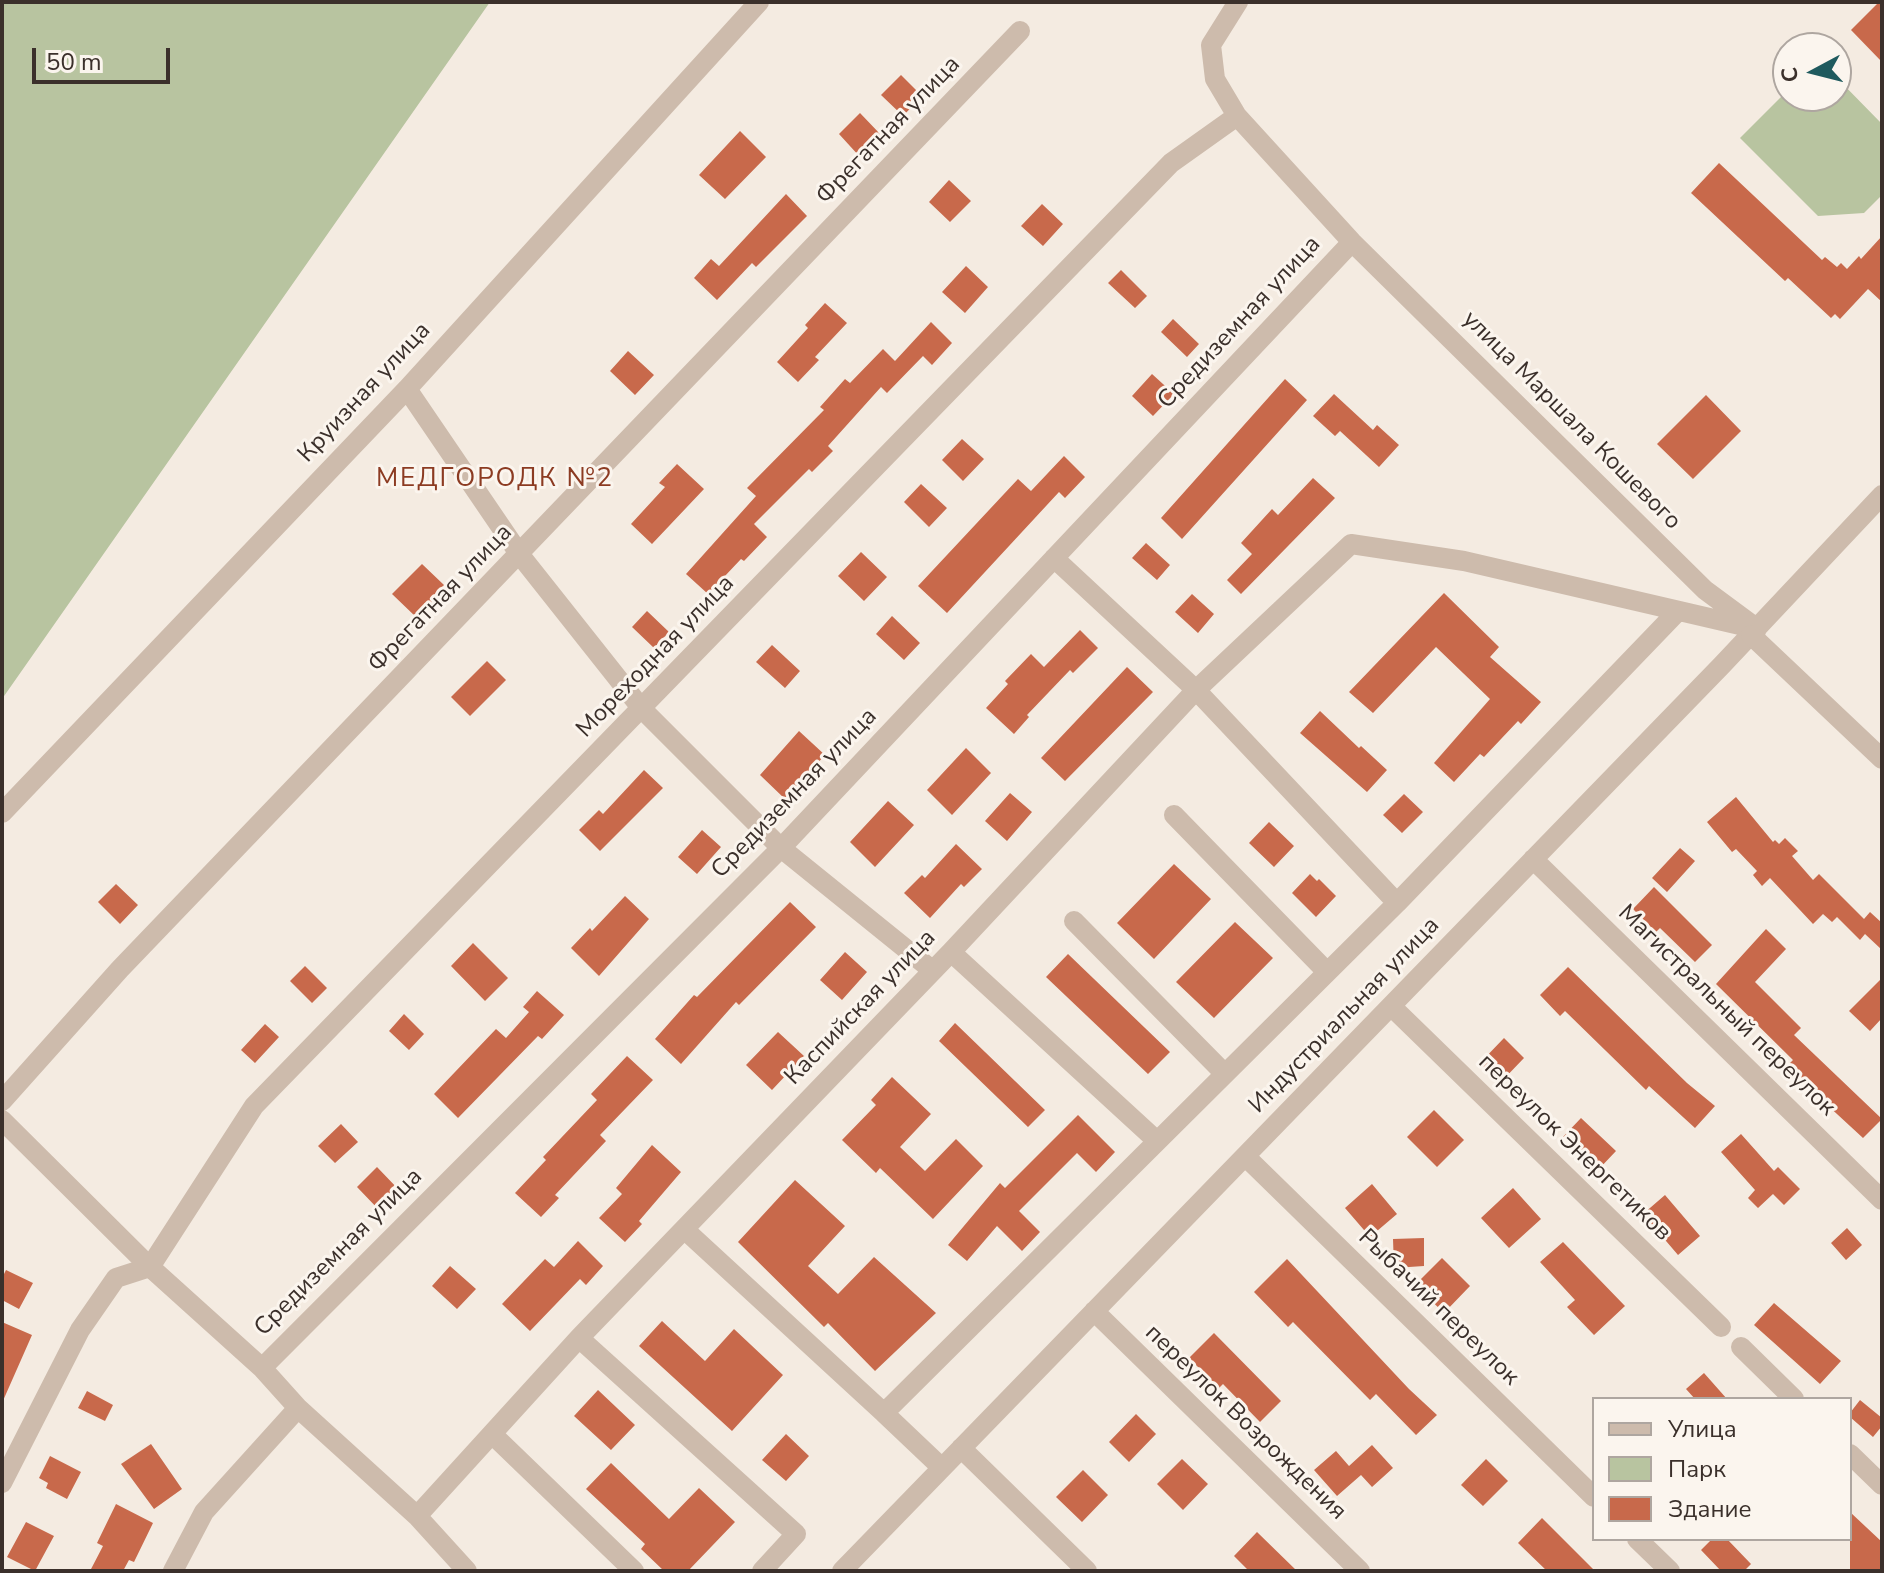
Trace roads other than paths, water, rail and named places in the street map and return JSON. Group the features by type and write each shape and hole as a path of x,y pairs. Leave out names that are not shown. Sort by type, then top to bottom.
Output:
{"street":[{"name":"Круизная улица","path":"2,813 407,389 759,2"},
{"name":"улица Маршала Кошевого","path":"1238,2 1211,45 1215,79 1237,116 1352,242 1705,590 1882,750"},
{"name":"Фрегатная улица","path":"2,1101 120,969 1020,31"},
{"name":"Мореходная улица","path":"150,1267 254,1106 1171,163 1237,116"},
{"name":"Средиземная улица","path":"262,1368 781,848 1352,242"},
{"path":"407,389 520,555 642,709 781,848 932,970"},
{"name":"Индустриальная улица","path":"842,1571 1754,632 1882,495"},
{"name":"Каспийская улица","path":"417,1516 579,1338 951,952 1196,690 1351,544 1464,561 1678,611"},
{"path":"1054,558 1196,690 1397,903"},
{"path":"884,1413 1397,903 1678,611 1754,632"},
{"name":"улица Маршала Кошевого","path":"1754,632 1882,759"},
{"path":"1174,815 1327,972"},
{"name":"Магистральный переулок","path":"1533,859 1882,1200"},
{"path":"1074,921 1225,1074"},
{"path":"951,952 1157,1141"},
{"name":"переулок Энергетиков","path":"1391,1006 1721,1327"},
{"path":"2,1120 150,1267 262,1368 298,1408 417,1516 467,1571"},
{"name":"Рыбачий переулок","path":"1245,1156 1592,1495"},
{"path":"684,1229 942,1468"},
{"path":"2,1483 80,1330 116,1278 150,1267"},
{"name":"переулок Возрождения","path":"1094,1311 1360,1571"},
{"path":"579,1338 796,1534 762,1571"},
{"path":"1741,1347 1792,1397"},
{"path":"173,1571 204,1512 298,1408"},
{"path":"492,1434 634,1571"},
{"path":"961,1448 1087,1571"},
{"path":"1852,1456 1882,1485"},
{"path":"1639,1541 1670,1571"}],"district":[{"name":"МЕДГОРОДК №2","path":"495,480"}]}
